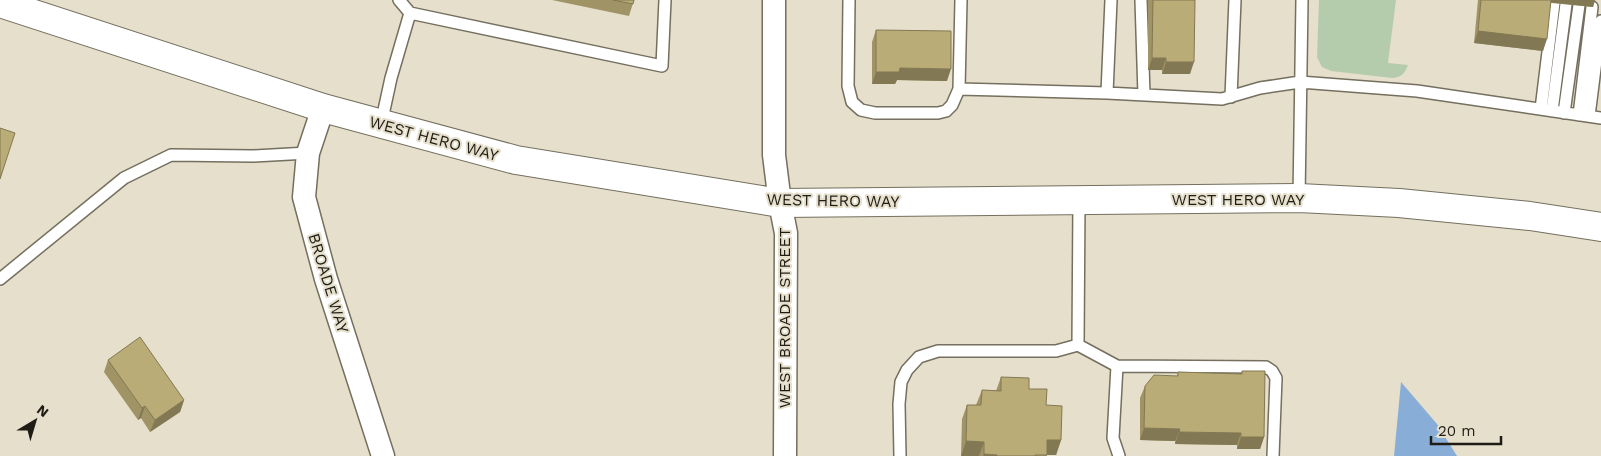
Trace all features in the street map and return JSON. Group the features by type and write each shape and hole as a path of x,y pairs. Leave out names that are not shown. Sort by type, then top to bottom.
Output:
{"main road":[{"name":"WEST HERO WAY","path":"0,3 38,11 323,108 516,160 780,203 1299,198 1400,203 1530,216 1601,227"}],"street":[{"name":"WEST BROADE STREET","path":"774,0 774,155 786,233 786,456"},
{"name":"BROADE WAY","path":"323,108 308,153 304,197 326,279 383,456"}],"lane":[{"path":"399,0 410,13 662,66 664,0"},
{"path":"849,0 848,86 852,102 861,110 875,112 938,113 952,105 959,89 961,0"},
{"path":"1107,93 1111,0"},
{"path":"1141,0 1144,94"},
{"path":"1231,96 1235,0"},
{"path":"1299,198 1302,0"},
{"path":"1547,110 1554,3"},
{"path":"1547,110 1566,4"},
{"path":"1564,113 1579,6"},
{"path":"1584,116 1592,7"},
{"path":"381,124 391,78 410,13"},
{"path":"1584,116 1601,21"},
{"path":"959,89 1144,94 1222,99 1260,88 1300,82 1417,92 1601,118"},
{"path":"0,279 124,178 171,155 253,156 308,153"},
{"path":"1078,345 1079,199"},
{"path":"900,456 898,404 901,382 919,356 938,351 1056,351 1078,345 1118,366 1266,367 1272,371 1276,378 1273,456"},
{"path":"1118,366 1112,438 1119,456"}],"green space":[{"path":"1319,0 1396,0 1388,63 1408,65 1404,73 1392,78 1331,71 1322,67 1317,57"}],"water":[{"path":"1401,382 1437,424 1457,456 1394,456"}],"building":[{"path":"613,0 634,0 633,4"},
{"path":"1153,0 1195,0 1194,62 1166,62 1166,58 1152,58"},
{"path":"1481,0 1551,0 1547,39 1478,31"},
{"path":"876,30 951,31 951,69 900,68 899,72 876,72"},
{"path":"0,128 15,133 0,179"},
{"path":"140,337 184,400 155,420 145,406 142,408 108,360"},
{"path":"1242,371 1265,371 1264,437 1241,437 1241,433 1179,432 1180,429 1144,428 1145,386 1154,375 1178,376 1178,372 1242,374"},
{"path":"1001,377 1029,378 1029,389 1047,389 1046,405 1062,406 1061,440 1047,440 1047,455 997,456 984,454 984,442 966,441 967,405 981,405 982,390 1001,391"}]}
